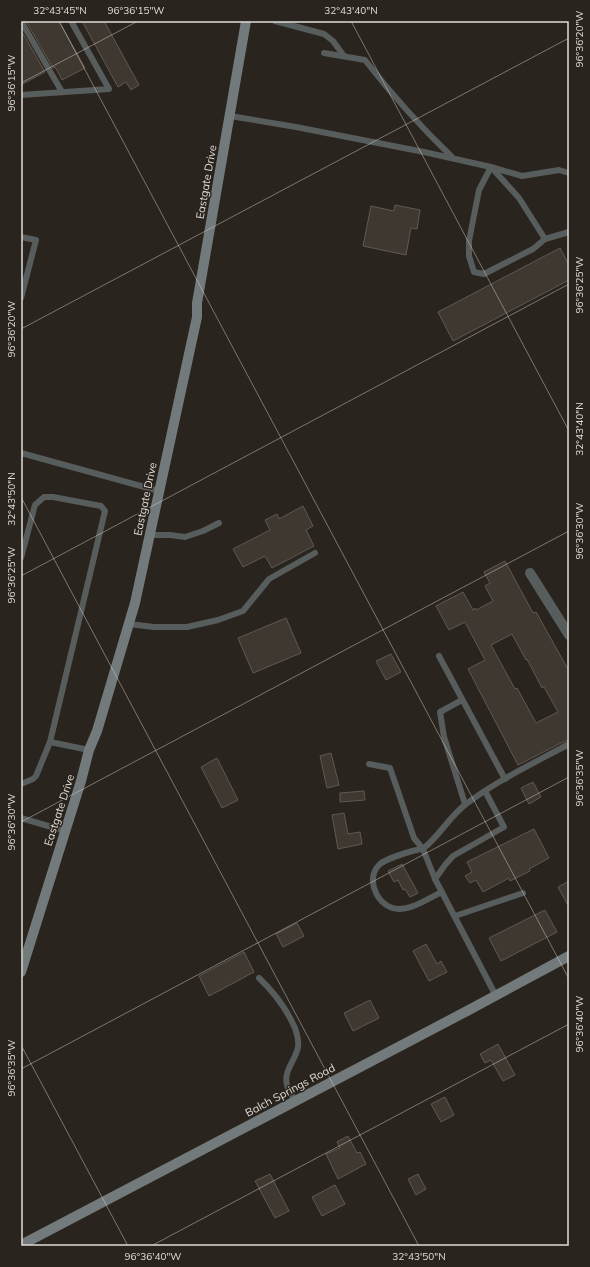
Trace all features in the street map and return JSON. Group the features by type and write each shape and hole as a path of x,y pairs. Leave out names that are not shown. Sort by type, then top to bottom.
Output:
{"street":[{"name":"Eastgate Drive","path":"21,972 84,774 89,750 97,731 135,603 196,317 197,303 246,21"},
{"path":"530,573 569,635"},
{"name":"Balch Springs Road","path":"21,1245 496,996 569,956"}],"lane":[{"path":"22,21 62,92"},
{"path":"21,95 109,89 71,21"},
{"path":"275,21 324,34 333,41 344,56"},
{"path":"324,53 366,60 399,102 427,133 453,158"},
{"path":"230,116 296,127 453,158 522,176 560,170 569,173"},
{"path":"491,167 519,198 546,240"},
{"path":"491,167 479,190 469,241 470,256 474,272 484,274 533,249 546,240 569,232"},
{"path":"21,237 36,240 21,298"},
{"path":"21,453 159,491"},
{"path":"21,558 35,505 44,497 53,497 101,506 105,510 50,742 36,776 33,779 21,784"},
{"path":"150,535 185,537 203,531 219,523"},
{"path":"129,624 154,627 187,627 218,620 243,611 269,578 315,553"},
{"path":"439,656 504,779"},
{"path":"462,700 440,712 444,737 465,804"},
{"path":"50,742 89,750"},
{"path":"442,892 417,904 400,909 387,906 380,901 375,892 373,882 374,871 380,864 410,852 423,849 465,804 504,779 569,744"},
{"path":"369,764 390,768 414,838 423,849 435,879 496,996"},
{"path":"435,879 453,856 504,827 485,791"},
{"path":"21,818 65,831"},
{"path":"455,916 524,893"},
{"path":"259,978 272,990 283,1004 297,1034 298,1045 296,1054 286,1077 287,1085 295,1101"}],"building":[{"path":"26,21 59,21 85,68 62,80 55,67 53,68"},
{"path":"82,21 104,21 139,85 131,90 126,82 118,87"},
{"path":"21,30 45,72 21,85"},
{"path":"395,205 420,210 417,229 411,228 406,255 363,246 371,206 394,211"},
{"path":"560,248 569,265 569,280 453,341 438,312"},
{"path":"303,506 313,526 306,530 314,546 272,568 265,556 243,567 233,549 270,530 265,520 277,514 279,519"},
{"path":"505,561 533,613 536,612 569,671 569,740 518,765 468,669 485,660 465,622 449,630 436,606 463,592 473,610 475,608 476,610 493,601 485,586 490,583 484,572","holes":["512,634 526,660 527,659 542,688 544,687 558,712 536,723 491,645"]},
{"path":"286,618 301,653 253,673 238,638"},
{"path":"391,654 401,672 386,680 376,661"},
{"path":"331,753 339,785 327,788 320,756"},
{"path":"217,758 238,800 222,808 201,767"},
{"path":"533,782 541,797 529,804 521,788"},
{"path":"364,791 365,800 340,802 340,793"},
{"path":"344,813 348,834 360,832 362,844 338,849 332,815"},
{"path":"534,829 549,858 529,869 530,871 510,881 509,878 483,892 476,880 470,883 465,876 472,872 467,862"},
{"path":"402,864 418,893 410,897 405,889 403,890 398,880 394,882 388,871"},
{"path":"569,881 569,907 558,887"},
{"path":"545,910 557,932 501,961 489,938"},
{"path":"297,923 304,936 283,947 276,934"},
{"path":"426,944 437,964 441,961 447,972 429,981 413,951"},
{"path":"244,952 254,972 209,996 199,976"},
{"path":"370,1000 379,1018 353,1031 344,1013"},
{"path":"498,1044 515,1075 503,1081 491,1060 485,1063 480,1054"},
{"path":"445,1097 454,1115 441,1122 431,1104"},
{"path":"348,1136 357,1153 360,1152 366,1164 338,1179 326,1154 340,1148 337,1142"},
{"path":"270,1174 289,1211 275,1218 255,1181"},
{"path":"418,1174 426,1189 416,1195 408,1179"},
{"path":"335,1185 345,1204 322,1216 312,1197"}]}
